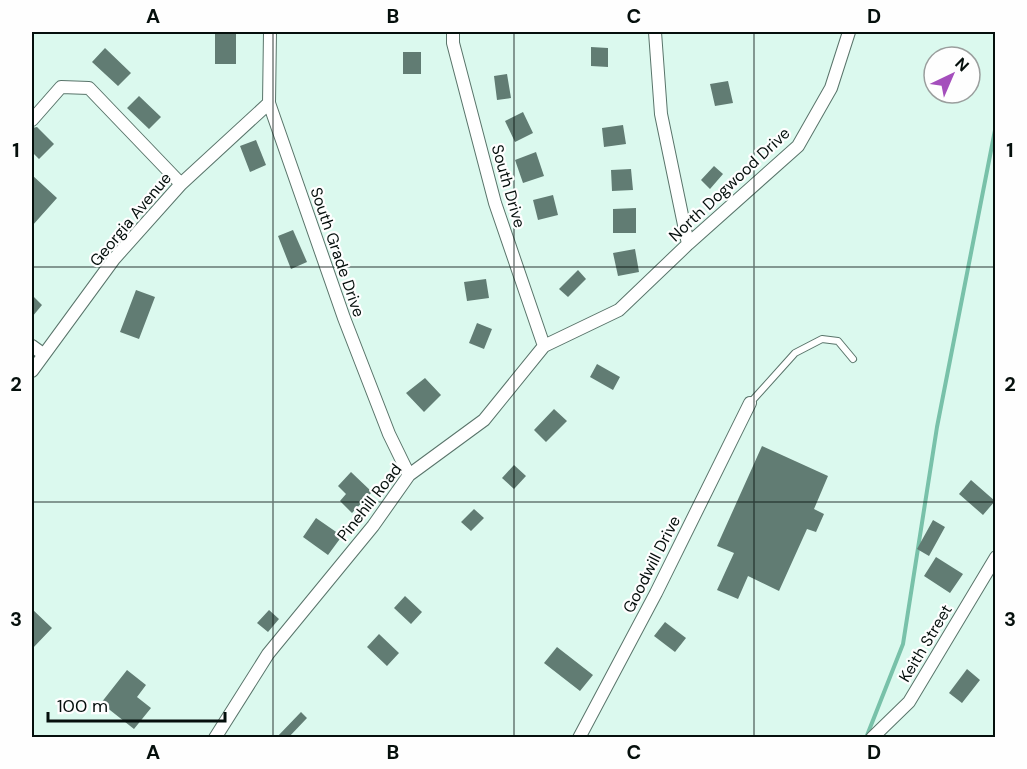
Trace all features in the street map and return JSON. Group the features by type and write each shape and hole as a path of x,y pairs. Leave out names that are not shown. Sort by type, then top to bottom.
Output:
{"street":[{"name":"South Grade Drive","path":"270,32 269,103 344,318 389,434 410,475"},
{"name":"South Drive","path":"453,32 453,43 495,203 544,346"},
{"path":"655,32 661,114 688,244"},
{"name":"North Dogwood Drive","path":"619,310 688,244 798,146 831,88 849,32"},
{"path":"32,120 61,87 89,88 180,184"},
{"name":"Georgia Avenue","path":"32,371 114,259 180,184 269,103"},
{"name":"Pinehill Road","path":"214,738 268,654 373,526 410,475 484,420 544,346 619,310"},
{"path":"32,346 43,354"},
{"name":"Goodwill Drive","path":"579,738 656,593 750,403"},
{"name":"Keith Street","path":"872,738 909,702 996,557"}],"lane":[{"path":"750,403 795,353 822,339 838,341 853,359"}],"building":[{"path":"215,32 236,32 236,64 215,64"},
{"path":"591,47 608,48 608,67 591,66"},
{"path":"105,48 131,73 118,86 92,62"},
{"path":"403,52 421,52 421,74 403,74"},
{"path":"507,74 511,98 497,100 494,76"},
{"path":"728,81 733,103 715,106 710,84"},
{"path":"139,96 161,117 149,129 127,108"},
{"path":"523,112 533,133 515,142 505,121"},
{"path":"623,125 626,144 604,147 602,128"},
{"path":"37,127 54,144 39,159 32,152 32,128"},
{"path":"256,140 266,165 250,172 240,146"},
{"path":"536,152 544,176 523,183 515,160"},
{"path":"714,166 723,174 710,189 701,180"},
{"path":"631,169 633,190 612,191 611,170"},
{"path":"32,175 57,198 32,226"},
{"path":"553,195 558,215 538,220 533,200"},
{"path":"636,208 636,233 613,233 613,209"},
{"path":"293,230 307,262 291,269 278,236"},
{"path":"635,249 639,272 618,276 613,253"},
{"path":"578,270 586,279 568,297 559,289"},
{"path":"486,279 489,298 467,301 464,282"},
{"path":"136,290 155,297 139,339 120,332"},
{"path":"32,295 42,305 32,317"},
{"path":"477,323 492,329 484,349 469,343"},
{"path":"597,364 620,377 613,390 590,377"},
{"path":"425,378 441,395 424,412 406,393"},
{"path":"554,409 567,421 546,442 534,430"},
{"path":"762,446 828,476 814,509 824,514 816,532 807,529 779,591 748,576 738,599 717,590 734,553 717,546"},
{"path":"514,465 526,476 514,489 502,478"},
{"path":"351,472 372,492 352,513 340,501 346,494 338,486"},
{"path":"971,480 995,501 983,515 959,494"},
{"path":"474,509 484,518 471,531 461,522"},
{"path":"316,518 342,536 328,555 303,537"},
{"path":"933,520 945,527 929,556 917,549"},
{"path":"936,557 963,574 950,593 924,576"},
{"path":"405,596 422,612 411,624 394,608"},
{"path":"32,609 52,628 32,649"},
{"path":"269,610 279,619 268,632 257,623"},
{"path":"665,622 686,638 675,652 654,636"},
{"path":"379,634 399,653 387,666 367,647"},
{"path":"557,647 593,675 580,691 544,663"},
{"path":"967,669 980,680 962,703 949,693"},
{"path":"127,670 146,685 137,697 151,708 134,729 101,703"},
{"path":"301,712 307,718 288,738 276,738"}],"waterway":[{"path":"866,738 903,644 937,427 996,125"}]}
